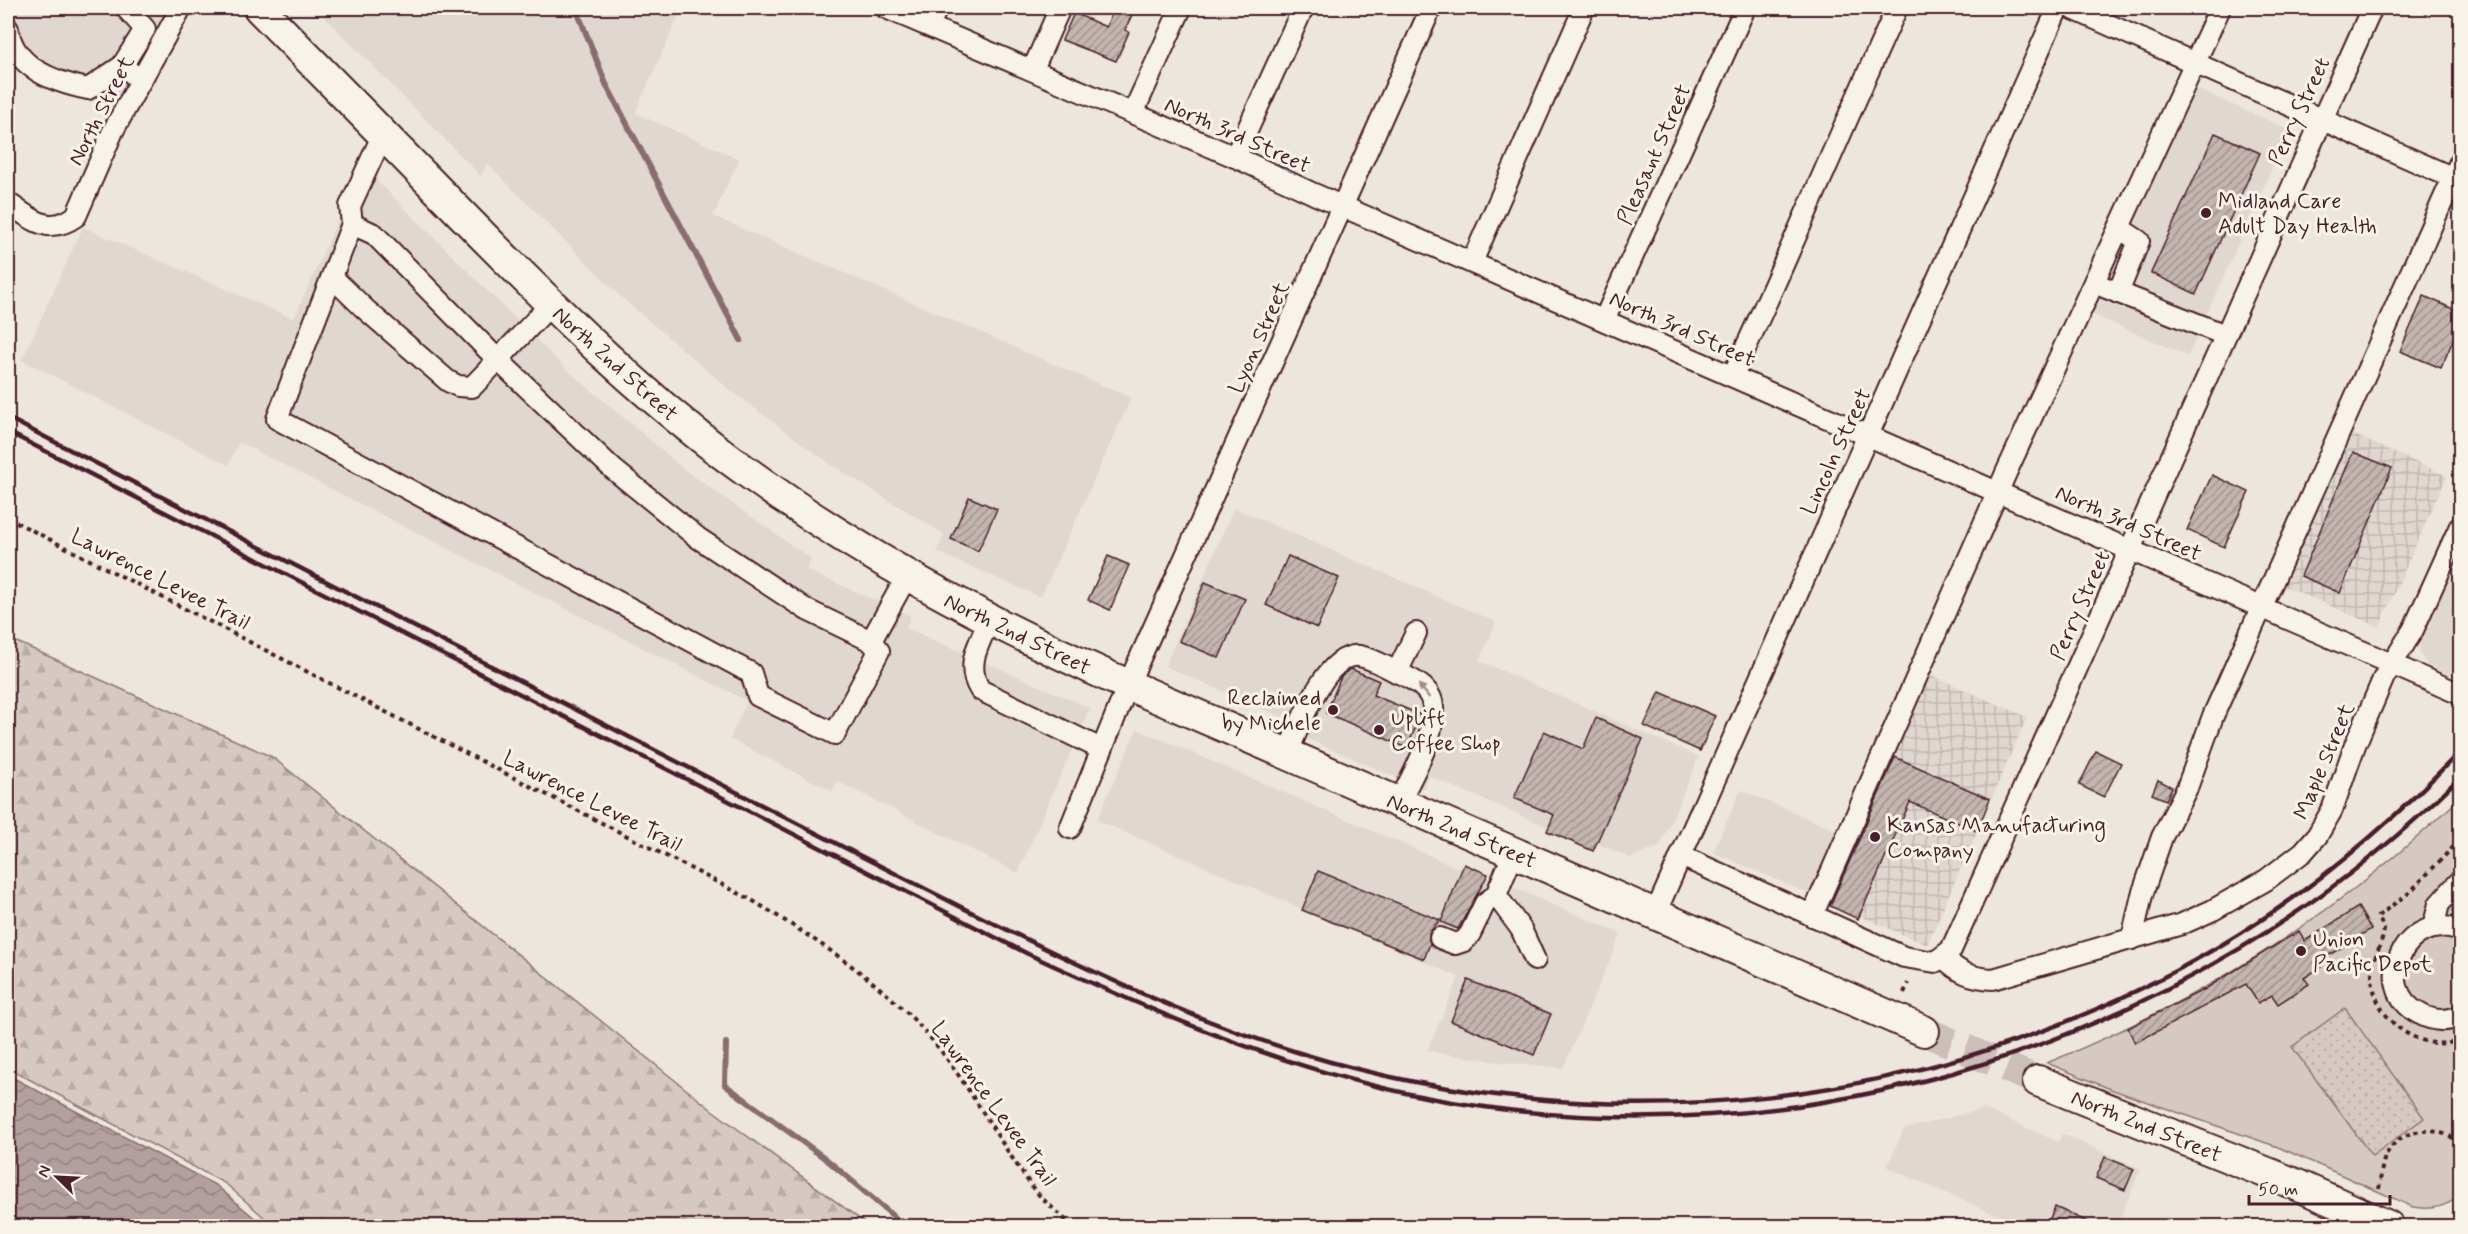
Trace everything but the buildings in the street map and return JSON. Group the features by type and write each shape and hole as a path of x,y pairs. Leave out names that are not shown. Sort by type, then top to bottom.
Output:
{"highway":[{"name":"North 2nd Street","path":"259,8 551,304 657,401 737,465 790,503 907,576 989,621 1128,685 1924,1031"},
{"name":"North 2nd Street","path":"2038,1081 2295,1184 2388,1227"}],"street":[{"path":"8,29 9,39 18,55 39,72 60,83 88,89 122,66 145,29 126,8"},
{"name":"North Street","path":"8,203 33,220 48,226 56,226 76,216 113,131 182,8"},
{"name":"North 3rd Street","path":"886,8 1235,157 1342,206 2460,694"},
{"path":"929,26 937,8"},
{"path":"1033,69 1060,8"},
{"path":"1133,113 1180,8"},
{"path":"1235,157 1303,8"},
{"name":"Lyon Street","path":"1070,828 1097,767 1101,749 1128,685 1431,8"},
{"path":"1472,262 1584,8"},
{"name":"Pleasant Street","path":"1604,320 1745,8"},
{"path":"1733,375 1815,196 1843,125 1897,8"},
{"name":"Lincoln Street","path":"1655,915 2058,8"},
{"path":"2071,8 2320,120 2458,174 2213,716 2187,788 2162,837 2142,896 2132,939"},
{"path":"1812,916 1998,491 2220,8"},
{"name":"Perry Street","path":"1944,958 1958,939 2320,120 2372,8"},
{"path":"122,66 141,80"},
{"path":"352,224 374,234 497,359 613,470 698,538 807,610 871,641 879,651 835,734 758,696 750,673 277,418 352,224 350,206 383,134"},
{"path":"2118,293 2139,241 2119,228"},
{"path":"332,277 373,317 448,381 459,386 472,387 551,304"},
{"path":"2094,283 2225,335"},
{"name":"Maple Street","path":"1944,958 1965,974 1977,979 1993,979 2132,939 2182,924 2213,910 2266,880 2303,852 2317,836 2332,810 2355,745 2392,663 2413,630 2460,526"},
{"path":"871,641 907,576"},
{"path":"989,621 975,653 973,678 980,690 1101,749"},
{"path":"1397,672 1416,633"},
{"path":"1287,754 1315,692 1340,662 1360,656 1423,686 1433,706 1429,735 1399,802"},
{"path":"1440,938 1455,944 1464,941 1470,934 1485,903 1496,895 1514,852"},
{"path":"1681,856 1904,957 1925,963 1944,958"},
{"path":"2433,928 2439,904 2460,881"},
{"path":"1496,895 1521,929 1535,960"},
{"path":"2460,931 2446,927 2433,928 2415,936 2401,951 2396,964 2398,990 2414,1011 2440,1020 2460,1016"}],"path":[{"name":"Lawrence Levee Trail","path":"8,518 750,899 793,926 869,979 932,1040 987,1116 1029,1183 1072,1227"},
{"path":"1904,993 1908,983"},
{"path":"2379,1189 2386,1155 2407,1135 2427,1130 2448,1134 2460,1143"}],"shaded area":[{"path":"8,8 182,8 127,130 8,32"},
{"path":"316,8 682,8 635,113 739,159 713,216 1131,398 1041,597 937,552 944,534 830,464 730,390 621,297 487,163 481,176"},
{"path":"2190,86 2289,130 2188,356 2089,313"},
{"path":"362,166 565,368 685,470 811,559 806,570 911,616 906,628 1090,708 1018,873 837,781 832,791 730,739 747,701 239,442 228,465 22,360 83,227 294,319"},
{"path":"2348,432 2447,476 2379,627 2279,584"},
{"path":"1234,508 1496,622 1479,661 1699,757 1660,846 1631,858 1550,823 1548,827 1429,776 1423,789 1287,730 1291,721 1165,666"},
{"path":"2460,548 2460,680 2427,665 2420,653 2419,644"},
{"path":"1928,674 2027,717 1927,945 1828,902"},
{"path":"1137,729 1458,868 1460,865 1621,934 1563,1068 1499,1062 1427,1051 1459,977 1097,820"},
{"path":"1741,790 1840,832 1812,895 1713,852"},
{"path":"1984,1109 2058,1142 2062,1134 2141,1169 2116,1226 2022,1226 1887,1167 1904,1129"}],"green space":[{"path":"8,638 272,757 712,1110 869,1226 274,1226 226,1184 8,1068"},
{"path":"2460,798 2460,1195 2455,1199 2438,1207 2413,1207 2278,1147 2113,1090 2047,1063 2159,1011 2214,982 2266,950 2367,879"},
{"path":"2345,1008 2424,1118 2372,1156 2292,1047"}],"water":[{"path":"8,1075 217,1186 264,1226 8,1226"}],"waterway":[{"path":"576,8 606,84 741,340"},
{"path":"726,1043 725,1085 826,1159 905,1226"}],"tunnel":[{"path":"1924,1031 2038,1081"}],"railway":[{"path":"8,418 899,876 1129,988 1213,1023 1300,1053 1415,1082 1533,1099 1652,1104 1770,1096 1887,1077 2001,1046 2112,1002 2218,947 2284,905 2376,832 2460,751"},
{"path":"8,432 1028,954 1126,998 1224,1038 1326,1073 1430,1098 1570,1115 1710,1115 1849,1098 1984,1064 2115,1014 2239,949 2355,870 2460,777"}],"place":[{"name":"Midland Care Adult Day Health","path":"2206,213"},
{"name":"Reclaimed by Michele","path":"1333,710"},
{"name":"Uplift Coffee Shop","path":"1379,730"},
{"name":"Kansas Manufacturing Company","path":"1875,837"},
{"name":"Union Pacific Depot","path":"2301,951"}]}
